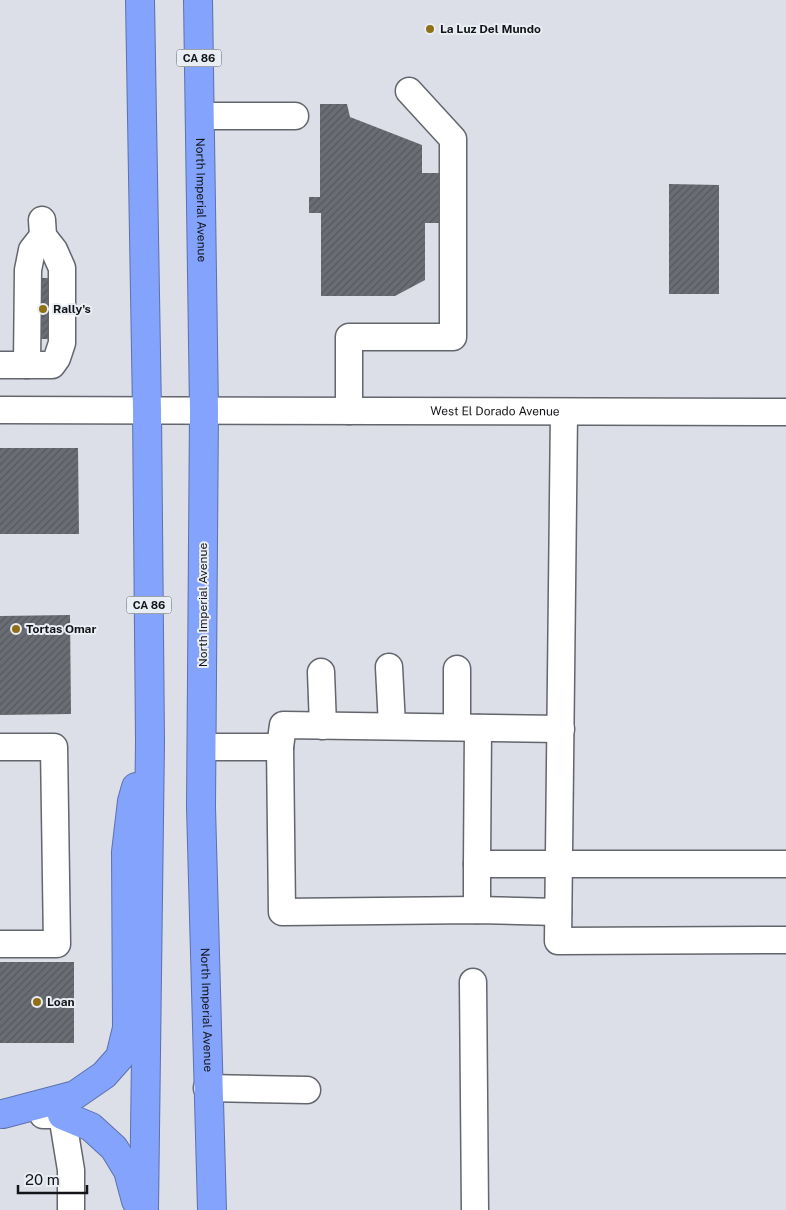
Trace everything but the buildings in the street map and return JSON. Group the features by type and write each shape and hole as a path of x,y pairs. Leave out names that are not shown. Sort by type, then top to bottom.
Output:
{"highway":[{"name":"CA 86","path":"140,0 150,742 144,1210"},
{"name":"North Imperial Avenue","path":"198,0 204,411 201,807 212,1210"},
{"path":"2,1114 76,1095 104,1075 120,1057 126,1028 126,852 132,801 150,742"},
{"path":"62,1115 91,1127 114,1148 128,1171 138,1210"}],"street":[{"path":"349,411 349,337 454,337 453,139 409,91"},
{"path":"200,116 294,116"},
{"path":"0,365 40,365 57,358 62,343 62,268 43,228 32,250 28,270 40,365"},
{"name":"West El Dorado Avenue","path":"0,410 786,412"},
{"path":"564,412 558,941 786,940"},
{"path":"389,667 392,726"},
{"path":"457,669 467,727 477,864 477,910"},
{"path":"322,672 323,726"},
{"path":"558,912 477,910 282,912 280,747 283,725 561,729"},
{"path":"0,747 54,747 58,944 0,944"},
{"path":"202,747 280,747"},
{"path":"477,864 786,864"},
{"path":"473,982 475,1210"},
{"path":"208,1088 307,1090"},
{"path":"2,1114 62,1115 71,1170 71,1210"}],"place":[{"name":"La Luz Del Mundo","path":"430,29"},
{"name":"Rally's","path":"43,309"},
{"name":"Tortas Omar","path":"16,629"},
{"name":"Loan","path":"37,1002"}]}
